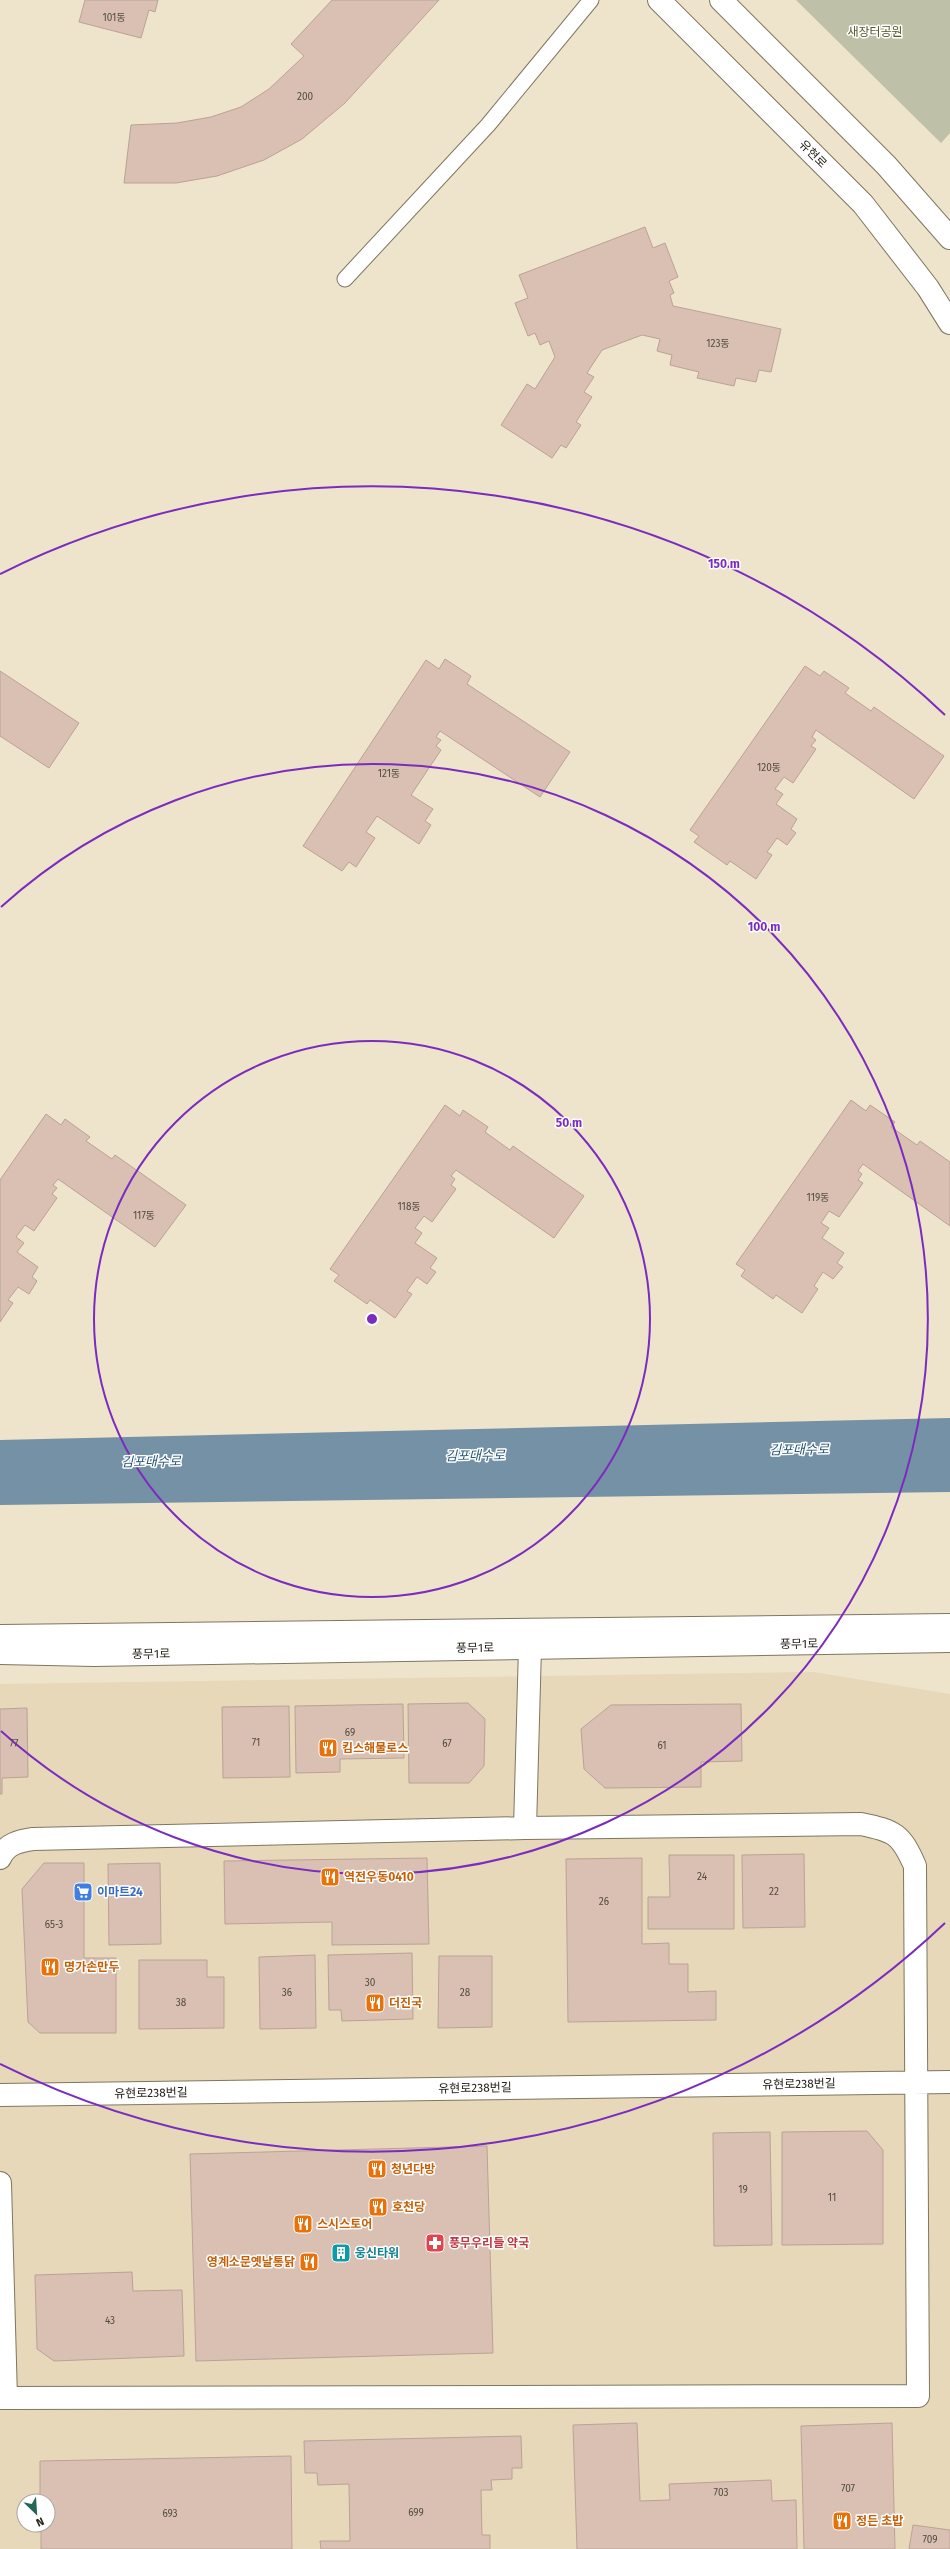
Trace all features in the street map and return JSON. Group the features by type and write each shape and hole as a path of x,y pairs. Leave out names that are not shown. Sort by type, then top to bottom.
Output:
{"street":[{"name":"유현로","path":"659,0 862,204 928,288 950,323"},
{"path":"720,0 886,165 950,238"},
{"name":"풍무1로","path":"0,1653 94,1655 531,1638 950,1625"},
{"name":"풍무1로","path":"0,1636 950,1641"},
{"path":"525,1828 531,1638"},
{"path":"0,1858 2,1853 15,1842 33,1839 525,1828 861,1824 889,1830 906,1845 915,1866 918,2396 3,2398 0,2184"},
{"name":"유현로238번길","path":"0,2095 950,2082"}],"lane":[{"path":"345,279 488,125 591,0"}],"shaded area":[{"path":"813,1672 950,1694 950,2549 0,2549 0,1684"}],"green space":[{"name":"새장터공원","path":"796,0 950,0 950,133 941,143"}],"water":[{"name":"김포대수로","path":"950,1418 950,1492 0,1505 0,1440"}],"building":[{"path":"85,0 158,0 155,12 149,10 141,38 79,22"},
{"path":"332,0 439,0 345,103 302,139 264,160 217,176 176,183 124,183 131,125 177,123 211,117 241,107 269,89 304,56 291,44"},
{"path":"645,227 653,248 665,243 678,277 669,281 674,293 670,295 673,306 781,329 771,372 759,370 756,382 736,378 734,386 697,378 699,372 670,365 672,355 657,351 660,339 642,335 602,350 587,373 594,377 584,392 592,397 576,422 581,425 566,448 561,445 552,458 501,425 527,384 535,389 555,357 549,341 540,345 535,333 528,336 515,303 528,298 519,275"},
{"path":"445,659 471,676 467,684 570,752 540,797 440,731 436,737 441,740 436,746 441,750 411,795 433,809 425,821 431,825 419,844 377,816 366,832 375,838 356,867 349,862 342,871 303,846 426,660 439,669"},
{"path":"805,666 820,676 824,671 849,688 845,693 871,711 874,707 944,756 914,799 816,730 812,737 816,740 811,746 816,749 793,783 784,777 775,789 783,794 776,804 797,819 791,829 796,833 787,845 777,838 767,852 772,855 756,879 730,861 727,865 694,842 699,836 690,830"},
{"path":"0,671 79,723 49,768 0,736"},
{"path":"851,1100 866,1111 870,1105 895,1122 891,1127 917,1145 920,1141 950,1162 950,1226 863,1164 858,1171 862,1174 858,1180 863,1183 839,1217 829,1211 821,1223 829,1228 822,1238 844,1253 837,1263 843,1267 833,1279 823,1272 814,1286 818,1289 802,1313 776,1295 773,1299 741,1276 745,1270 736,1264"},
{"path":"445,1105 460,1116 463,1110 488,1127 485,1132 510,1150 513,1146 584,1196 554,1238 456,1170 451,1176 455,1179 451,1185 456,1189 432,1222 424,1216 415,1228 422,1233 415,1243 437,1258 430,1268 436,1272 427,1284 417,1277 407,1291 412,1294 395,1318 370,1300 367,1304 334,1281 339,1275 330,1269"},
{"path":"46,1114 61,1125 65,1119 90,1137 86,1141 112,1159 115,1155 186,1205 155,1247 58,1179 53,1185 57,1188 52,1194 57,1198 34,1231 25,1225 16,1237 24,1243 17,1252 38,1267 32,1277 37,1281 29,1294 18,1287 8,1300 13,1303 0,1322 0,1180"},
{"path":"468,1703 485,1719 484,1766 469,1783 409,1783 408,1704"},
{"path":"403,1704 404,1758 340,1759 340,1772 296,1773 295,1706"},
{"path":"741,1704 742,1761 701,1762 701,1787 605,1788 584,1769 581,1729 611,1705"},
{"path":"289,1706 290,1777 223,1778 222,1707"},
{"path":"27,1708 28,1777 2,1778 2,1794 0,1794 0,1709"},
{"path":"804,1854 805,1927 743,1928 742,1855"},
{"path":"669,1855 734,1855 734,1929 648,1929 648,1897 670,1897"},
{"path":"427,1858 429,1944 332,1945 332,1922 225,1924 224,1861"},
{"path":"642,1858 642,1944 669,1943 669,1964 688,1964 688,1992 716,1991 716,2020 568,2022 566,1859"},
{"path":"44,1863 84,1863 84,1958 116,1958 116,2033 40,2033 28,2022 22,1889"},
{"path":"160,1863 161,1944 109,1945 108,1864"},
{"path":"412,1953 413,2019 342,2021 341,2010 329,2010 328,1955"},
{"path":"315,1955 316,2028 260,2029 259,1957"},
{"path":"439,1956 492,1956 492,2027 438,2028"},
{"path":"139,1960 207,1960 207,1977 224,1977 224,2028 139,2029"},
{"path":"867,2131 883,2150 883,2244 782,2245 782,2132"},
{"path":"770,2132 772,2245 714,2246 713,2133"},
{"name":"웅신타워","path":"487,2146 493,2353 196,2361 190,2154"},
{"path":"132,2272 133,2291 182,2290 184,2356 54,2361 37,2349 35,2275"},
{"path":"637,2423 640,2501 670,2500 669,2484 771,2480 772,2501 796,2500 797,2549 577,2549 573,2425"},
{"path":"892,2423 895,2549 804,2549 801,2426"},
{"path":"521,2436 522,2468 512,2468 512,2479 491,2480 492,2490 481,2490 482,2535 490,2535 490,2549 321,2549 320,2541 350,2541 349,2484 318,2485 317,2473 305,2473 304,2441"},
{"path":"291,2456 292,2549 41,2549 41,2533 56,2533 56,2493 40,2493 40,2461"},
{"path":"913,2525 950,2530 950,2549 909,2549"}],"place":[{"name":"킴스해물로스","path":"328,1748"},
{"name":"역전우동0410","path":"330,1877"},
{"name":"이마트24","path":"83,1892"},
{"name":"명가손만두","path":"50,1967"},
{"name":"더진국","path":"375,2003"},
{"name":"청년다방","path":"377,2169"},
{"name":"호천당","path":"378,2207"},
{"name":"스시스토어","path":"303,2224"},
{"name":"풍무우리들 약국","path":"435,2243"},
{"name":"웅신타워","path":"341,2253"},
{"name":"영계소문옛날통닭","path":"309,2262"},
{"name":"정든 초밥","path":"842,2521"}]}
